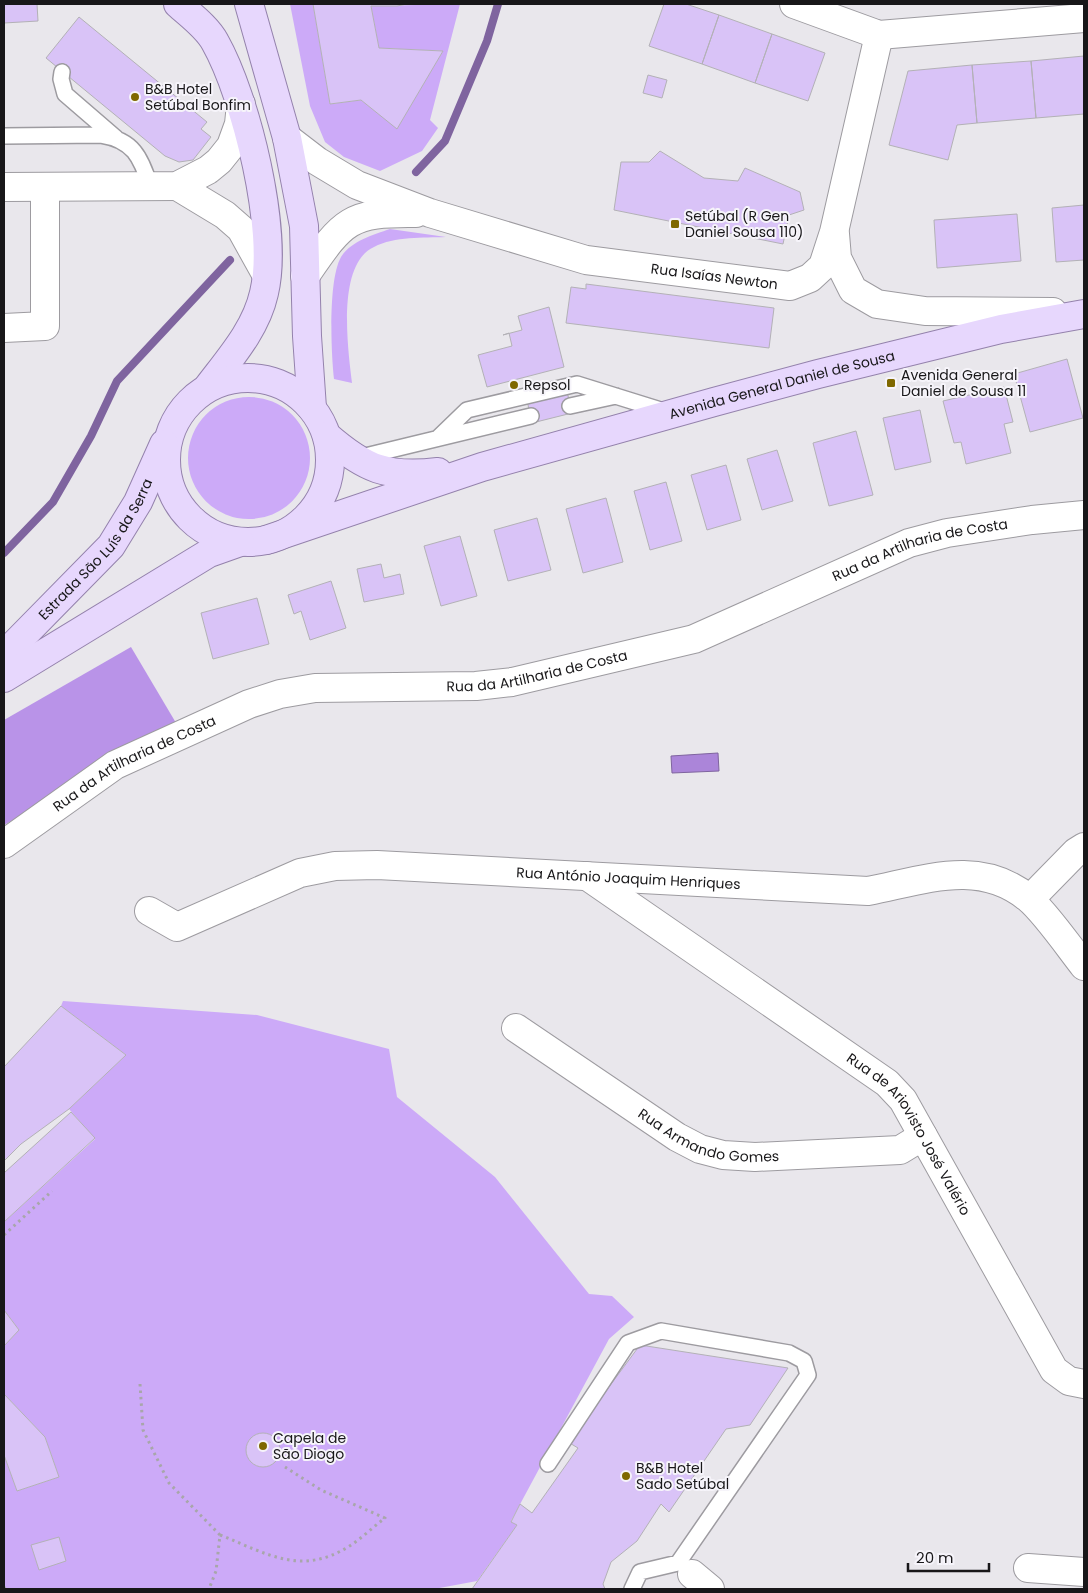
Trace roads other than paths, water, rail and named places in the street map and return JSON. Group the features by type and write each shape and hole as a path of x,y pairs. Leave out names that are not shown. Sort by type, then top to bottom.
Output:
{"main road":[{"path":"178,4 214,40 232,78 259,181 269,242 264,293 240,346 208,387 184,406 170,431 165,459 169,486 182,509 194,522 215,536 253,541 482,467"},
{"path":"249,4 287,138 304,226 308,370 312,408"},
{"name":"Avenida General Daniel de Sousa","path":"482,467 818,374 992,331 1084,313"},
{"path":"4,678 209,553 290,530 311,513 325,488 330,466 327,436 312,408 288,387 271,380 238,377 208,387"},
{"name":"Estrada São Luís da Serra","path":"4,655 110,546 138,502 170,431"},
{"path":"327,436 371,468 408,476 482,467"}],"street":[{"path":"794,4 878,35 1084,18"},
{"name":"Rua Isaías Newton","path":"287,138 317,161 357,185 430,213 586,260 790,286 810,278 823,266 834,232 878,35"},
{"path":"4,187 177,186 208,170 231,146 239,124 240,104"},
{"path":"177,186 225,215 241,230 266,274"},
{"path":"4,328 45,326 45,187"},
{"name":"Rua Isaías Newton","path":"306,276 330,240 349,223 366,215 385,212 430,213"},
{"path":"834,232 837,258 853,290 877,304 925,311 1084,313"},
{"name":"Rua da Artilharia de Costa","path":"4,844 116,765 249,704 280,694 315,688 476,686 522,680 694,639 909,543 947,533 1084,515"},
{"path":"1030,899 1084,846"},
{"name":"Rua António Joaquim Henriques","path":"149,911 177,927 300,873 335,866 377,865 868,891 944,876 977,874 1005,882 1030,899 1084,966"},
{"name":"Rua de Ariovisto José Valério","path":"587,876 672,937 887,1083 903,1100 924,1136 1054,1370 1068,1381 1084,1384"},
{"name":"Rua Armando Gomes","path":"516,1028 677,1137 708,1151 723,1155 755,1156 900,1150 924,1136"},
{"path":"1028,1568 1084,1572"}],"lane":[{"path":"62,72 61,79 65,94 116,138 132,148 142,161 150,186"},
{"path":"4,136 101,135 116,138"},
{"path":"438,438 467,410 578,384 673,414"},
{"path":"570,406 617,396"},
{"path":"356,458 531,416"},
{"path":"548,1464 628,1343 661,1331 789,1353 804,1361 808,1375 694,1575 640,1572 632,1589"}],"waterway":[{"path":"416,172 445,141 487,41 498,4"},
{"path":"4,553 53,502 91,436 117,381 230,260"}],"place":[{"name":"B&B Hotel Setúbal Bonfim","path":"135,97"},
{"name":"Setúbal (R Gen Daniel Sousa 110)","path":"675,224"},
{"name":"Avenida General Daniel de Sousa 11","path":"891,383"},
{"name":"Repsol","path":"514,385"},
{"name":"Capela de São Diogo","path":"263,1446"},
{"name":"B&B Hotel Sado Setúbal","path":"626,1476"}]}
